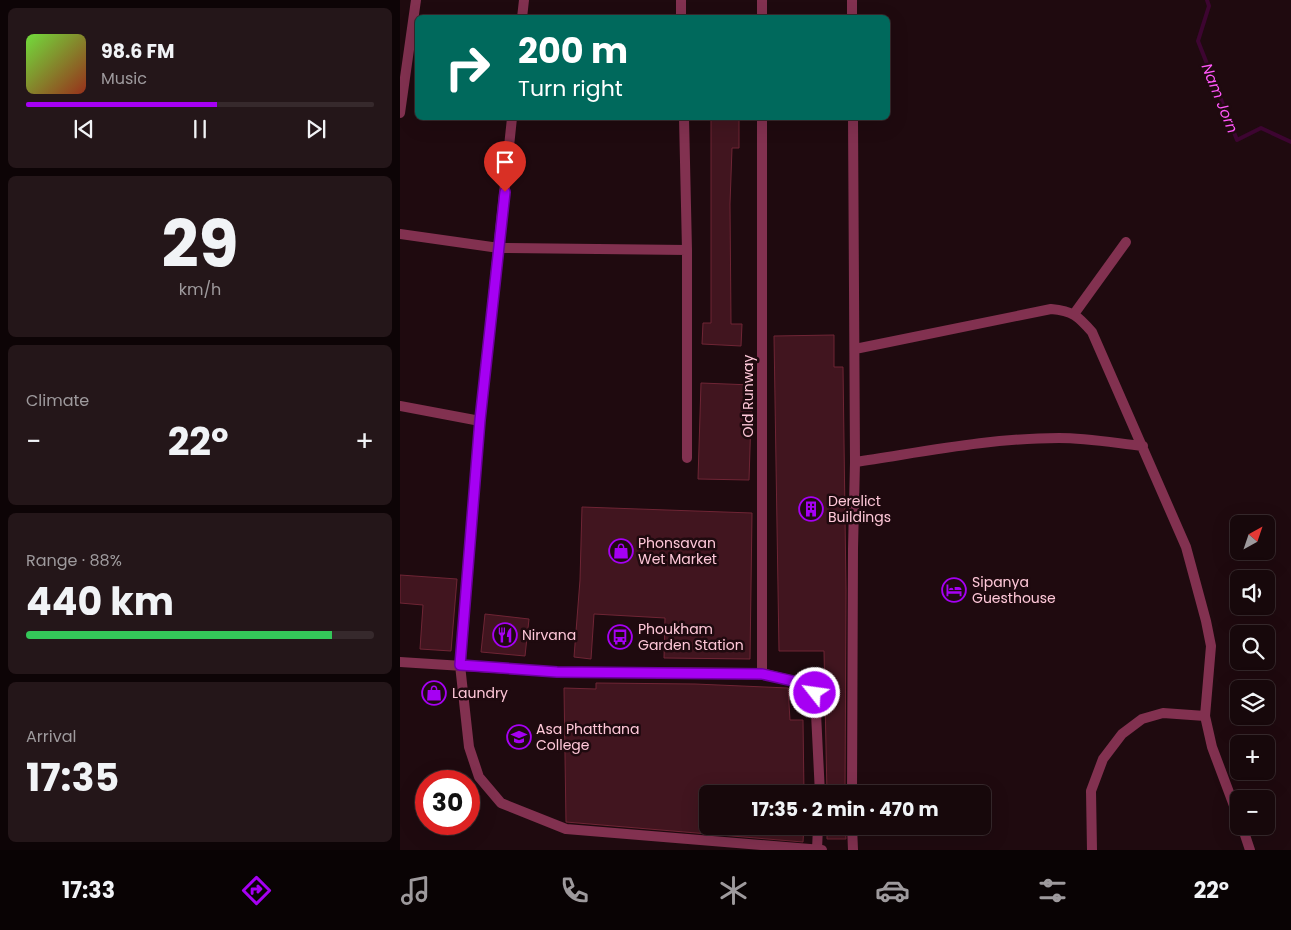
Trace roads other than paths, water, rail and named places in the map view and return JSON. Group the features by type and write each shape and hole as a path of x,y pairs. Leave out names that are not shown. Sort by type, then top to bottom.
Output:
{"street":[{"path":"400,113 416,0"},
{"path":"522,15 524,0"},
{"path":"681,0 682,15"},
{"path":"762,0 762,15"},
{"path":"852,0 852,15"},
{"path":"512,120 480,420 460,665 469,747 479,777 501,803 566,829 822,850"},
{"path":"684,120 687,250 687,458"},
{"name":"Old Runway","path":"762,120 762,674"},
{"path":"852,785 853,549 856,462 853,120"},
{"path":"400,234 499,248 687,250"},
{"path":"1074,314 1126,242"},
{"path":"855,349 1051,309 1066,310 1074,314 1092,332 1186,547 1211,646 1205,716 1212,747 1230,795"},
{"path":"400,406 480,420"},
{"path":"856,462 1014,440 1060,438 1143,446"},
{"path":"400,662 557,672 762,674 806,684 815,693 820,785"},
{"path":"1092,850 1091,791 1103,759 1122,734 1142,719 1164,713 1205,716"},
{"path":"817,850 818,835"},
{"path":"852,835 853,850"},
{"path":"1245,835 1250,850"}],"waterway":[{"name":"Nam Jorn","path":"1207,0 1209,6 1198,41 1237,140 1261,128 1291,142"}],"place":[{"name":"Derelict Buildings","path":"811,509"},
{"name":"Phonsavan Wet Market","path":"621,551"},
{"name":"Sipanya Guesthouse","path":"954,590"},
{"name":"Nirvana","path":"505,635"},
{"name":"Phoukham Garden Station","path":"620,637"},
{"name":"Laundry","path":"434,693"},
{"name":"Asa Phatthana College","path":"519,737"}]}
